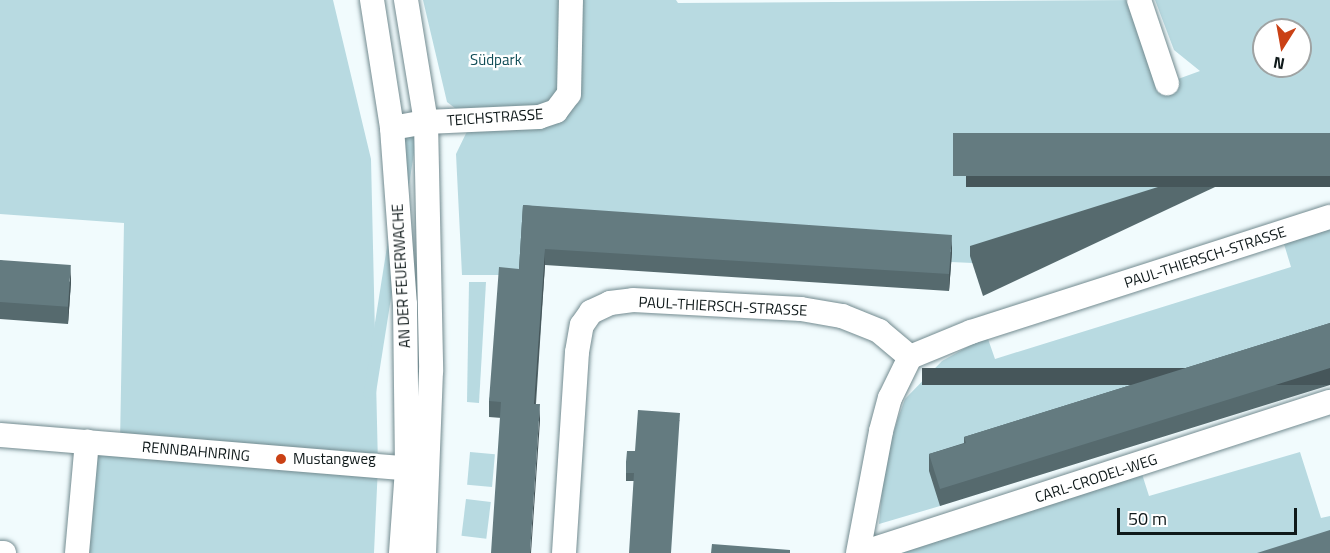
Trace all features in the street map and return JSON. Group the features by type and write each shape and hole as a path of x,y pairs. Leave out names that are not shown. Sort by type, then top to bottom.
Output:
{"street":[{"name":"AN DER FEUERWACHE","path":"372,0 392,129 424,553"},
{"name":"AN DER FEUERWACHE","path":"401,553 418,470 431,371 426,122 406,0"},
{"name":"TEICHSTRASSE","path":"392,129 426,122 539,117 556,111 569,94 571,0"},
{"path":"1139,0 1167,83"},
{"name":"PAUL-THIERSCH-STRASSE","path":"564,553 577,352 582,326 591,312 610,303 633,300 801,309 842,316 879,331 910,357 971,332 1330,217"},
{"path":"860,553 880,431 890,398 910,357"},
{"name":"CARL-CRODEL-WEG","path":"860,553 1330,402"},
{"name":"RENNBAHNRING","path":"0,435 418,470"},
{"path":"77,553 87,441"}],"green space":[{"path":"0,0 333,0 371,159 378,466 374,553 77,553 87,441 120,443 124,223 0,214"},
{"name":"Südpark","path":"423,0 676,0 678,3 1136,0 1167,83 1200,71 1174,50 1155,0 1330,0 1330,142 973,263 951,262 952,252 523,222 526,275 462,275 456,154 472,121 447,102"},
{"path":"405,133 417,135 375,399 363,397"},
{"path":"1330,229 1330,340 940,506 879,524 884,466 905,399 942,361 987,336 995,359 1291,267 1284,244"},
{"path":"469,282 486,282 479,403 467,402"},
{"path":"470,452 495,454 492,487 467,485"},
{"path":"1300,452 1321,518 1330,516 1330,547 1315,553 899,553 1142,474 1149,496"},
{"path":"466,499 491,502 486,539 461,536"}],"building":[{"path":"953,133 1330,133 1330,176 953,176"},
{"path":"523,205 952,235 949,274 545,249 534,404 540,404 530,553 491,553 501,402 489,401 499,267 519,269"},
{"path":"0,260 71,265 68,307 0,302"},
{"path":"1330,323 1330,368 940,489 929,454 966,443 964,437"},
{"path":"638,410 680,413 671,553 629,553 634,473 626,473 626,462 627,451 635,451"},
{"path":"1330,530 1330,553 1257,553"},
{"path":"712,544 790,550 790,553 711,553"}],"place":[{"name":"Mustangweg","path":"281,459"}]}
